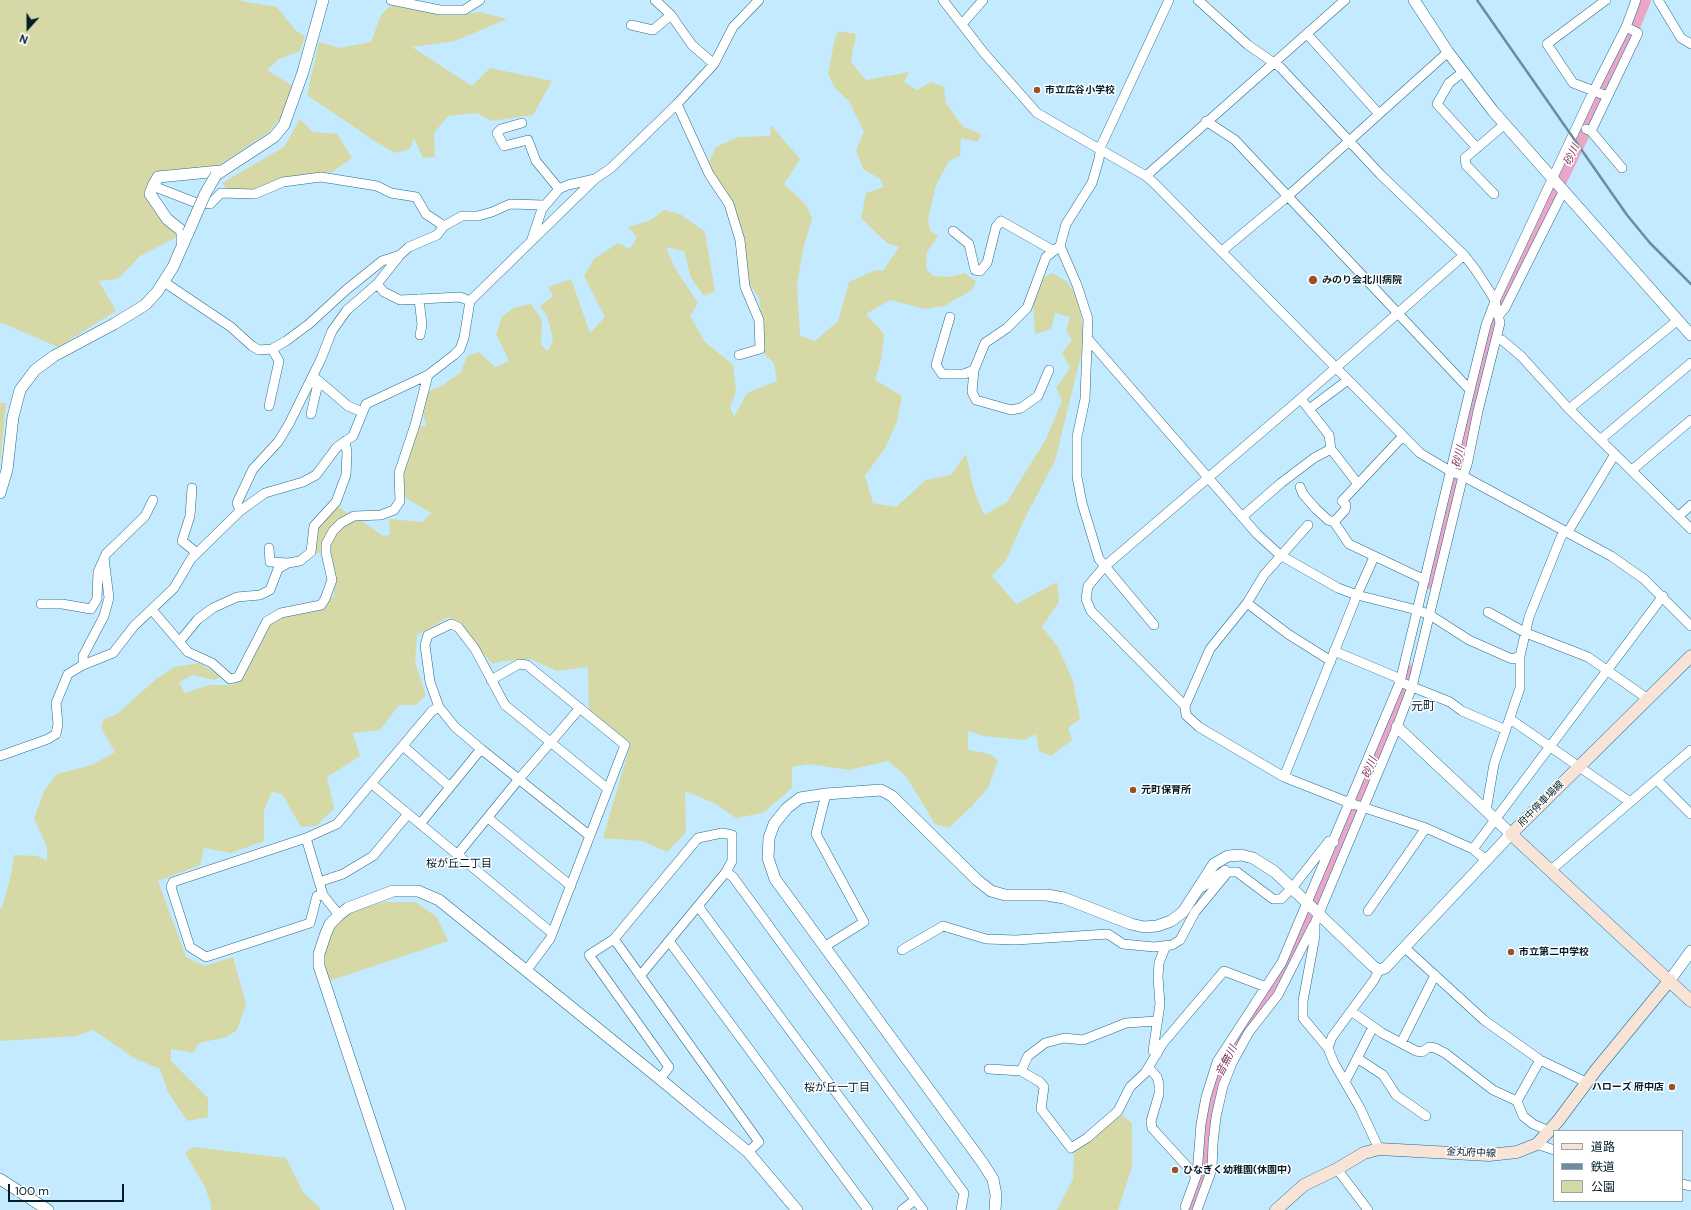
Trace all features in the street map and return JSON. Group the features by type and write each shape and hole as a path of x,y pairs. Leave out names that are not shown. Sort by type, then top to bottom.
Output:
{"main road":[{"name":"府中停車場線","path":"1670,980 1511,834 1691,656"},
{"path":"1670,980 1691,1001"},
{"name":"金丸府中線","path":"1276,1210 1304,1185 1338,1170 1364,1153 1379,1149 1489,1155 1517,1152 1537,1144 1670,980"}],"street":[{"path":"0,493 6,470 13,417 20,390 36,370 54,356 114,324 145,305 164,282 173,267 205,194 218,173 259,148 274,137 284,125 303,72 323,0"},
{"path":"391,0 440,10 464,10 480,0"},
{"path":"655,0 670,16 692,45 714,64"},
{"path":"0,756 48,740 56,734 58,724 56,703 68,674 83,665 113,653 134,626 174,588 191,559 240,511 265,493 303,482 316,475 336,447 353,436 366,404 428,375 454,355 460,349 464,338 470,301 531,240 588,188 595,179 611,168 677,104 714,64 733,27 759,0"},
{"path":"943,0 963,23 984,53 1036,113 1146,176 1222,251 1420,453 1450,471 1463,476 1611,556 1644,579 1663,596 1691,626"},
{"path":"963,23 983,0"},
{"path":"1048,370 1038,396 1021,408 1011,410 976,400 972,392 974,370 985,343 1007,328 1027,308 1046,258 1057,248 1066,224 1092,182 1099,159 1099,149 1168,0"},
{"path":"1197,1210 1212,1169 1216,1117 1223,1086 1232,1063 1249,1032 1278,995 1317,919 1397,727 1412,687 1500,324 1499,315 1494,301 1475,269 1464,255 1380,174 1280,67 1248,46 1198,0"},
{"path":"1146,176 1206,121 1345,0"},
{"path":"1414,0 1448,52 1505,124 1553,176 1691,335"},
{"path":"1606,0 1547,44 1573,82 1594,92 1607,96"},
{"path":"1185,1207 1197,1174 1201,1124 1206,1096 1217,1062 1282,962 1334,842 1400,682 1486,325 1494,301 1626,27 1636,0"},
{"path":"1658,0 1681,38 1690,42"},
{"path":"631,25 653,30 670,16"},
{"path":"1591,131 1638,32 1626,27"},
{"path":"1306,34 1379,114"},
{"path":"1222,251 1288,196 1448,52"},
{"path":"1464,72 1449,83 1437,104 1476,148"},
{"path":"677,104 709,174 729,204 740,240 745,287 759,320 760,349 740,355"},
{"path":"1206,121 1235,140 1470,390"},
{"path":"522,123 501,129 497,133 504,146 528,140 536,161 559,189"},
{"path":"1494,194 1466,165 1465,158 1505,124"},
{"path":"1578,126 1591,131 1622,168"},
{"path":"182,246 182,230 167,219 150,194 153,186 158,177 218,173"},
{"path":"153,186 194,202 210,204 222,193 255,194 283,182 320,177 377,186 391,193 416,197 426,214 444,226"},
{"path":"531,240 544,205 559,189 568,185 595,179"},
{"path":"1499,315 1505,308 1564,190"},
{"path":"240,511 237,503 253,468 278,442 315,379 332,331 347,310 377,284 400,255 408,247 437,234 444,226 462,216 478,216 510,204 544,205"},
{"path":"953,231 969,244 976,270 980,271 986,263 996,227 1002,221 1057,248 1082,299 1088,319 1085,399 1077,437 1077,477 1089,530 1099,558 1104,567 1154,625"},
{"path":"164,282 231,327 252,346 259,350 272,350 309,324 346,290 382,261 400,255"},
{"path":"1185,706 1092,611 1086,599 1088,586 1104,567 1301,399 1464,255"},
{"path":"377,284 384,292 400,300 460,297 470,301"},
{"path":"420,299 422,326 420,335"},
{"path":"950,317 936,365 942,374 964,374 974,370"},
{"path":"1569,409 1678,320"},
{"path":"1088,338 1257,534 1280,555 1338,588 1357,595 1417,610 1430,615 1469,640 1512,659 1520,656"},
{"path":"1496,339 1502,340 1521,356 1569,409 1691,528"},
{"path":"269,406 279,361 272,350"},
{"path":"1600,440 1691,363"},
{"path":"152,610 188,652 212,663 230,679 238,677 267,621 281,613 321,605 325,599 332,580 326,553 326,544 333,531 341,523 354,516 381,515 394,510 400,501 399,473 415,425 428,375"},
{"path":"315,379 329,388 348,406 362,412"},
{"path":"311,414 315,379"},
{"path":"1309,409 1348,380"},
{"path":"1301,399 1329,435 1331,449 1358,484"},
{"path":"1632,470 1691,420"},
{"path":"1334,522 1345,510 1346,505 1342,501 1403,436"},
{"path":"269,548 270,562 288,563 300,561 311,552 314,526 336,502 346,475 347,452 345,441"},
{"path":"1242,516 1314,458 1331,449"},
{"path":"1486,811 1494,764 1520,688 1520,656 1529,617 1561,537 1569,530 1615,454"},
{"path":"1300,487 1303,494 1316,509 1328,520 1334,522 1350,544 1374,557 1425,580"},
{"path":"192,488 190,516 182,541 197,553"},
{"path":"41,604 62,604 91,609 98,599 98,572 104,558 122,536 145,516 153,500"},
{"path":"1679,516 1691,505"},
{"path":"1308,525 1280,555 1264,575 1247,603 1210,649 1185,706 1186,715 1199,727 1284,777 1350,803 1426,828 1473,849 1486,860"},
{"path":"1284,777 1334,651 1374,557"},
{"path":"83,665 83,656 104,616 109,598 104,558"},
{"path":"180,641 198,619 213,608 237,598 260,595 270,590 278,568 288,563"},
{"path":"1473,849 1663,596"},
{"path":"1247,603 1288,634 1331,660"},
{"path":"1488,612 1526,633 1588,657 1608,669 1648,699"},
{"path":"590,836 455,727 438,707 430,682 425,645 428,635 451,624 458,627 475,649 505,704 608,789"},
{"path":"1334,651 1396,677 1400,682 1450,702 1462,711 1506,730"},
{"path":"491,680 518,664 527,665 625,745 550,939 526,971"},
{"path":"323,895 317,896 310,923 206,957 190,947 171,887 173,882 306,838 338,824 432,711 438,707"},
{"path":"457,856 519,779 580,708"},
{"path":"1510,719 1630,802"},
{"path":"1328,1048 1332,1037 1374,980 1379,970 1385,968 1511,834 1397,727"},
{"path":"403,746 450,787"},
{"path":"420,824 481,749"},
{"path":"1551,870 1691,750"},
{"path":"1657,780 1691,814"},
{"path":"372,784 457,856 552,933"},
{"path":"995,1210 996,1195 993,1179 982,1162 775,878 768,858 769,838 774,824 788,808 800,798 826,794 881,790 892,796 977,880 991,891 1005,895 1047,895 1064,898 1131,924 1144,927 1158,926 1172,921 1183,912 1214,864 1228,856 1241,855 1253,858 1264,864 1292,888 1307,902 1317,919 1372,966 1379,970"},
{"path":"824,947 864,922 816,834 826,794"},
{"path":"320,882 343,874 373,856 408,814"},
{"path":"488,818 571,886"},
{"path":"1368,911 1426,828"},
{"path":"640,976 726,872 732,861 732,835 722,833 698,838 614,939 588,955 669,1066 660,1079"},
{"path":"306,838 323,895 339,914"},
{"path":"1199,886 1203,888 1224,870 1228,872 1237,872 1273,899 1280,899 1292,888 1329,841 1334,842"},
{"path":"726,872 733,877 964,1193 961,1210"},
{"path":"902,950 943,926 986,939 1016,940 1108,934 1123,944 1154,947 1172,945 1180,940 1195,912 1228,872"},
{"path":"400,1210 319,966 319,954 326,933 330,924 339,914 348,908 393,891 418,891 439,900 748,1152 797,1210"},
{"path":"698,906 923,1210"},
{"path":"1317,919 1303,1001 1303,1018 1328,1048 1379,1149"},
{"path":"614,939 759,1142 748,1152"},
{"path":"669,941 868,1210"},
{"path":"1157,1054 1153,1051 1156,1021 1160,1004 1158,978 1159,963 1166,945"},
{"path":"1404,947 1484,1020 1540,1060 1586,1082"},
{"path":"1670,980 1691,951"},
{"path":"989,1069 1021,1071 1040,1082 1044,1087 1041,1109 1072,1148 1087,1138 1118,1111 1130,1087 1146,1073 1163,1043 1224,971 1266,987"},
{"path":"1401,1043 1435,975"},
{"path":"1351,1011 1373,1027 1416,1051 1422,1052 1429,1048 1435,1048 1493,1090 1517,1101 1523,1116 1533,1124 1549,1131"},
{"path":"1021,1071 1028,1056 1045,1042 1064,1038 1083,1040 1126,1023 1156,1021"},
{"path":"1345,1082 1373,1027"},
{"path":"1357,1058 1383,1075 1396,1094 1426,1116"},
{"path":"1517,1101 1540,1060"},
{"path":"1149,1068 1157,1077 1159,1084 1159,1094 1151,1121 1152,1128 1194,1174 1197,1174"},
{"path":"1537,1144 1553,1150"},
{"path":"1338,1170 1368,1210"},
{"path":"0,1179 48,1210"},
{"path":"902,1210 915,1200"}],"green space":[{"path":"0,0 235,0 277,7 296,31 305,36 300,51 279,59 267,70 293,86 284,113 269,132 213,169 155,175 147,195 179,236 140,256 118,279 99,281 116,311 58,347 0,322"},
{"path":"392,4 455,15 480,12 507,19 455,41 412,47 472,86 490,68 552,81 533,115 491,121 477,113 448,116 434,133 435,157 423,158 414,138 410,149 395,153 376,142 307,95 319,42 340,48 371,42 381,15"},
{"path":"839,31 856,34 851,62 866,80 909,72 904,82 917,90 931,82 944,87 946,103 963,127 981,134 978,142 961,138 960,156 949,161 936,185 928,218 930,230 938,236 927,252 926,268 933,276 949,277 965,273 976,281 972,290 944,306 925,309 890,300 866,314 884,334 881,360 875,380 902,396 897,422 885,448 865,476 873,503 896,507 926,480 951,475 966,454 974,490 984,515 1007,502 1046,439 1062,401 1056,388 1070,368 1062,353 1072,340 1066,330 1070,317 1055,313 1051,329 1035,334 1033,301 1043,278 1053,273 1067,282 1079,299 1084,343 1055,461 1026,516 1006,560 992,576 1016,604 1057,582 1059,602 1042,627 1058,647 1073,681 1080,719 1068,728 1072,740 1051,756 1039,751 1036,734 1024,740 984,736 968,731 968,750 990,754 998,761 988,788 949,828 935,824 906,776 888,761 849,770 810,764 792,767 792,788 763,813 736,818 714,803 685,791 686,832 667,852 642,841 603,838 630,746 589,709 588,667 556,671 531,659 502,661 493,664 449,617 417,635 415,662 426,695 416,705 399,705 380,730 353,733 360,756 327,777 334,809 316,826 301,827 282,794 272,792 264,810 264,841 231,853 204,848 200,865 158,881 186,957 205,966 233,957 246,1004 237,1030 227,1037 199,1043 193,1053 171,1049 171,1061 208,1098 208,1117 187,1121 168,1092 160,1069 134,1058 93,1030 77,1036 0,1041 0,909 2,908 11,875 14,855 37,856 47,861 47,847 34,819 44,791 57,774 92,765 115,752 101,728 103,720 117,714 155,680 174,667 199,663 221,676 215,680 193,675 179,682 185,693 209,685 231,685 243,679 264,628 272,620 321,608 334,596 335,579 328,552 329,540 340,526 356,517 383,536 390,535 389,519 422,522 431,513 406,498 403,475 419,426 426,426 423,412 427,392 443,385 461,372 467,356 479,352 495,367 509,361 496,334 502,317 513,308 531,304 542,320 541,345 548,351 553,339 547,316 540,306 553,296 548,287 571,279 590,333 605,317 584,276 594,259 618,243 630,249 637,237 628,227 649,221 664,210 680,214 705,232 715,291 704,296 691,278 684,251 666,247 675,268 698,303 690,316 705,342 733,365 736,392 730,407 734,417 747,393 777,381 774,363 760,350 762,322 759,298 746,279 743,241 708,164 716,147 738,137 770,136 771,125 800,159 784,184 806,205 812,218 803,250 797,284 800,336 815,341 838,321 849,282 876,270 883,271 899,247 887,243 861,218 866,193 884,187 880,179 863,169 856,150 864,132 849,101 835,88 828,74 835,38"},
{"path":"300,119 312,132 337,134 352,158 332,172 313,174 256,189 227,189 222,183 284,147"},
{"path":"0,403 6,403 0,465"},
{"path":"339,507 350,515 323,544 321,553 314,553 317,528 328,514"},
{"path":"385,902 415,902 437,917 448,941 329,981 323,955 332,928 339,920 361,908"},
{"path":"1119,1113 1132,1123 1132,1167 1118,1210 1057,1210 1073,1179 1074,1149"},
{"path":"193,1147 286,1158 303,1192 319,1207 320,1210 211,1210 211,1204 205,1187 185,1153"}],"waterway":[{"name":"砂川","path":"1428,582 1490,329 1502,299 1621,56 1644,0"},
{"name":"音無川","path":"1189,1210 1201,1182 1206,1157 1205,1129 1213,1092 1224,1062 1285,965 1305,926 1402,692 1407,671"}],"railway":[{"path":"1477,0 1627,215 1650,243 1691,284"}],"place":[{"name":"市立広谷小学校","path":"1037,90"},
{"name":"みのり会北川病院","path":"1313,280"},
{"name":"元町保育所","path":"1133,790"},
{"name":"市立第二中学校","path":"1511,952"},
{"name":"ハローズ 府中店","path":"1672,1087"},
{"name":"ひなぎく幼稚園(休園中)","path":"1175,1170"}],"district":[{"name":"元町","path":"1423,707"},
{"name":"桜が丘二丁目","path":"459,864"},
{"name":"桜が丘一丁目","path":"837,1088"}]}
